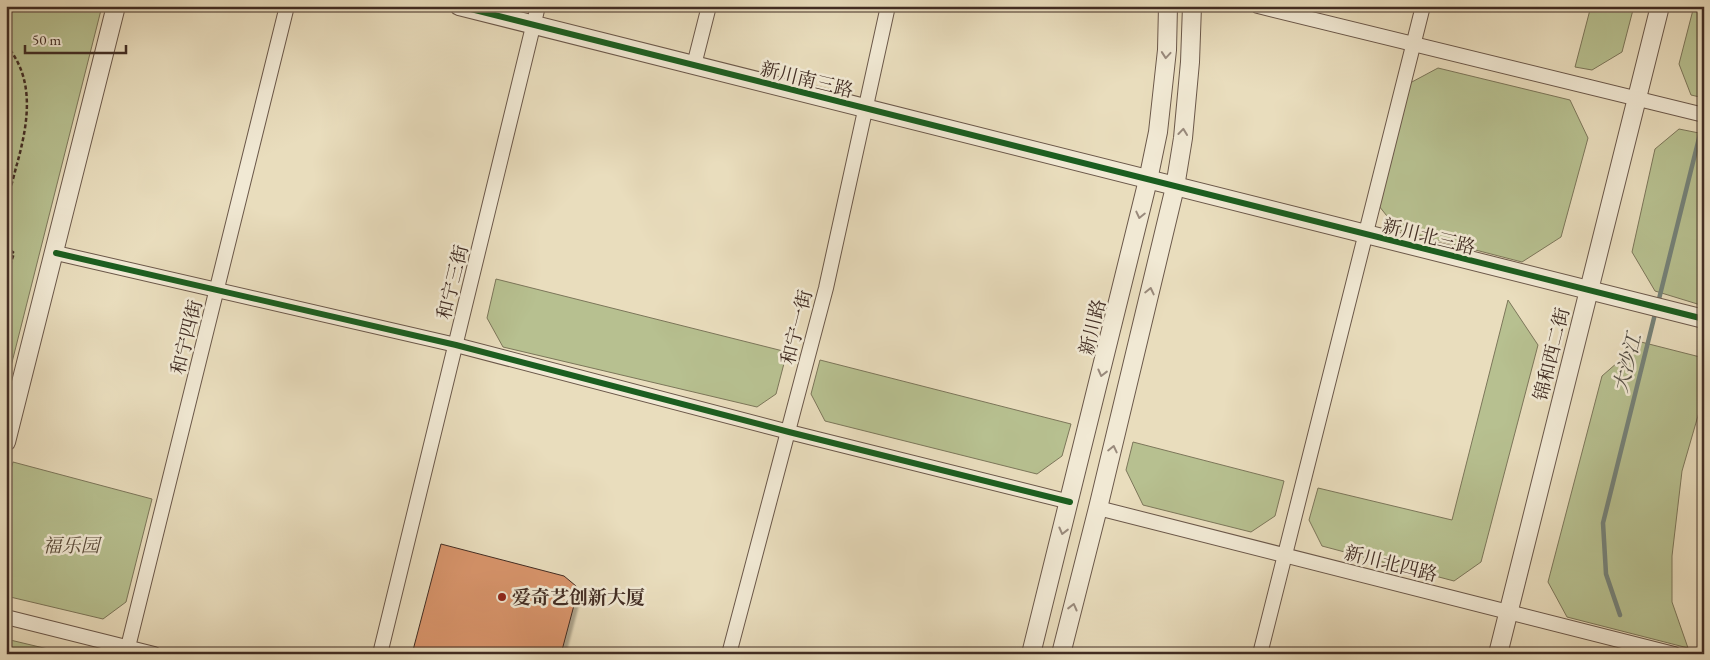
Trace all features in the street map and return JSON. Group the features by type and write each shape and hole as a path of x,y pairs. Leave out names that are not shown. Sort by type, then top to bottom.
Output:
{"street":[{"path":"6,442 56,253 116,6"},
{"name":"和宁四街","path":"128,647 287,6"},
{"name":"新川南三路","path":"460,6 1148,180"},
{"name":"和宁三街","path":"380,654 538,6"},
{"path":"694,65 709,6"},
{"name":"和宁一街","path":"729,654 826,288 888,6"},
{"name":"新川路","path":"1031,654 1148,180 1158,132 1168,6"},
{"path":"1061,654 1175,187 1188,81 1192,6"},
{"path":"1258,6 1636,100 1704,115"},
{"path":"1260,654 1423,6"},
{"name":"锦和西二街","path":"1498,654 1660,6"},
{"name":"新川北三路","path":"1148,180 1589,292 1704,319"},
{"path":"56,253 456,345 789,432 1070,502"},
{"name":"新川北四路","path":"1098,508 1674,654"},
{"path":"6,617 154,654"}],"path":[{"path":"6,45 13,53 25,76 28,102 24,138 6,197"},
{"path":"6,252 9,249 14,253 6,277"}],"green space":[{"path":"6,6 102,6 6,386"},
{"path":"1591,6 1634,6 1622,52 1592,70 1575,67"},
{"path":"1694,6 1704,6 1704,98 1691,95 1679,64"},
{"path":"1438,68 1570,100 1588,138 1561,237 1522,262 1398,230 1379,206 1410,83"},
{"path":"1679,129 1704,134 1704,306 1655,291 1632,252 1655,149"},
{"path":"496,279 787,352 776,394 757,407 503,347 487,318"},
{"path":"1508,300 1538,345 1481,562 1454,581 1322,546 1309,520 1318,488 1452,520"},
{"path":"1641,342 1704,358 1704,395 1682,471 1672,556 1672,602 1688,648 1567,617 1548,582 1602,376"},
{"path":"820,360 1071,424 1062,456 1037,474 825,421 811,394"},
{"path":"1133,442 1284,481 1275,516 1251,532 1143,505 1126,470"},
{"name":"福乐园","path":"13,462 152,499 126,602 103,619 6,596 6,488"},
{"path":"6,639 69,654 6,654"}],"building":[{"name":"爱奇艺创新大厦","path":"441,544 564,576 576,586 577,594 561,654 412,654"}],"waterway":[{"name":"大沙江","path":"1658,303 1704,118"},
{"name":"大沙江","path":"1620,615 1606,574 1603,523 1656,310"}],"cycle path":[{"path":"459,6 1704,319"},
{"path":"56,253 456,345 789,432 1070,502"}],"place":[{"name":"爱奇艺创新大厦","path":"502,597"}]}
